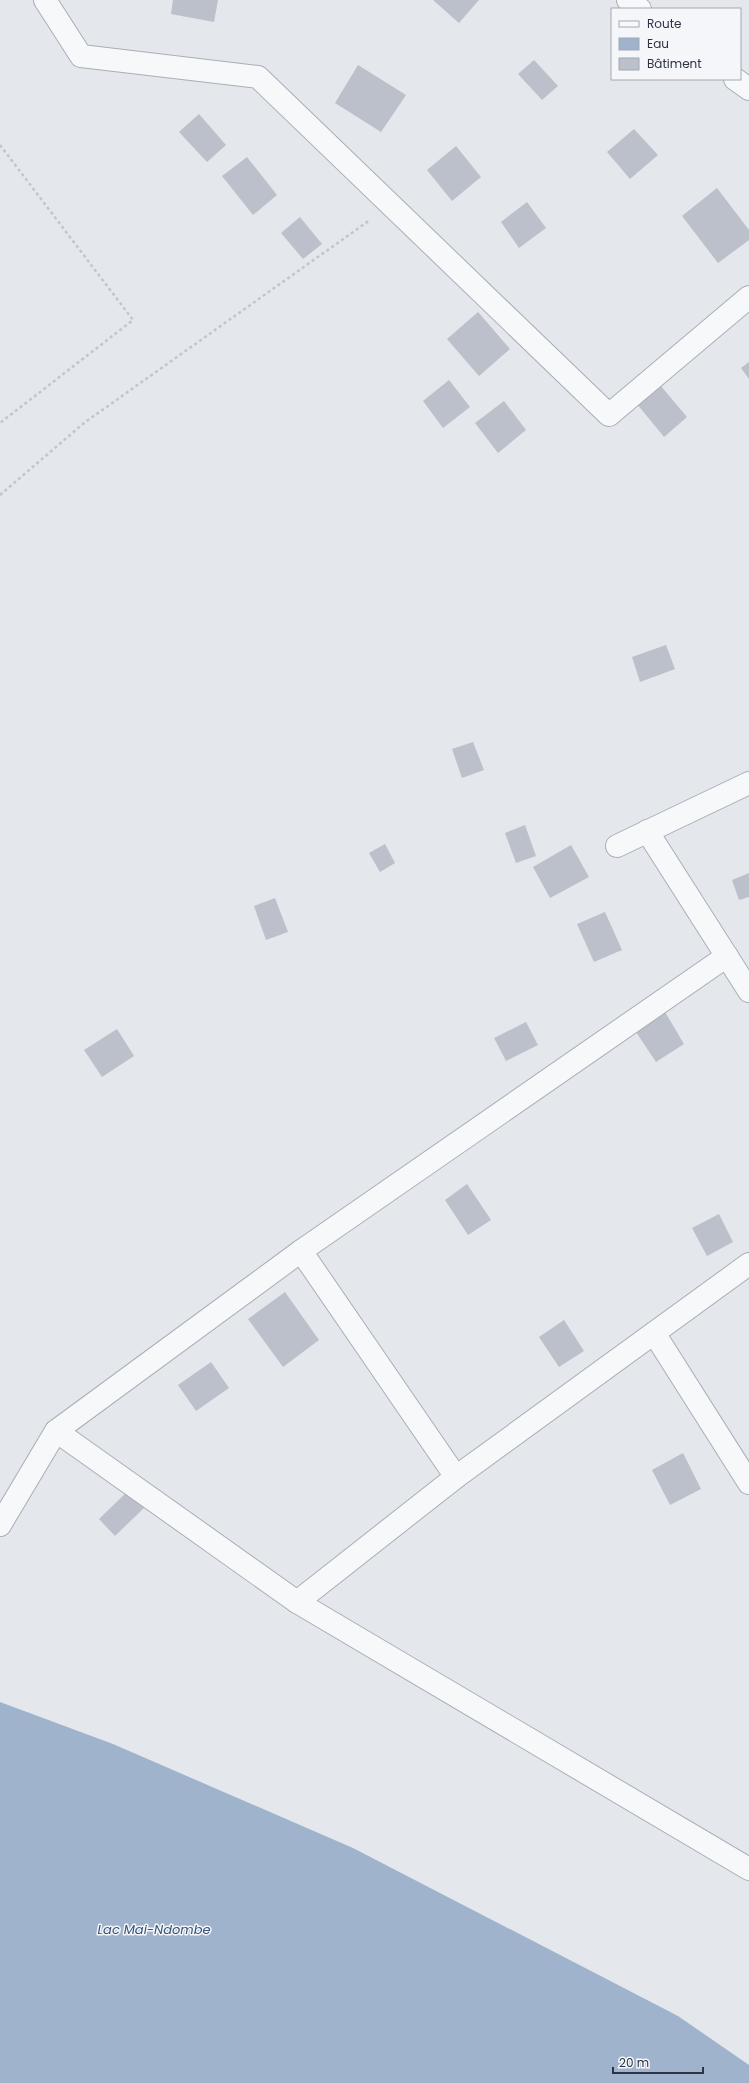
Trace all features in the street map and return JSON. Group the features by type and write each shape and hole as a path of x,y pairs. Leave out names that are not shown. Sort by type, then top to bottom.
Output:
{"street":[{"path":"45,0 81,56 258,77 609,415 749,298"},
{"path":"628,0 639,8"},
{"path":"736,80 749,89"},
{"path":"617,846 749,783"},
{"path":"647,831 749,990"},
{"path":"0,1525 56,1431 301,1251 727,956"},
{"path":"301,1251 456,1477"},
{"path":"297,1602 456,1477 749,1264"},
{"path":"654,1333 749,1483"},
{"path":"56,1431 297,1602 749,1870"}],"path":[{"path":"0,145 133,320 0,424"},
{"path":"0,495 84,423 391,205"}],"water":[{"name":"Lac Mai-Ndombe","path":"0,1702 113,1744 353,1848 678,2016 749,2065 749,2083 0,2083"}],"building":[{"path":"173,0 218,0 214,22 171,14"},
{"path":"433,0 479,0 459,23"},
{"path":"534,60 558,86 542,100 518,74"},
{"path":"358,65 406,95 381,132 335,103"},
{"path":"199,114 226,145 207,162 179,132"},
{"path":"634,129 658,155 630,179 607,152"},
{"path":"456,146 481,177 452,201 427,170"},
{"path":"247,157 277,195 253,215 222,176"},
{"path":"717,188 749,230 749,240 718,263 682,216"},
{"path":"527,202 546,228 519,248 501,222"},
{"path":"300,217 322,244 303,259 281,233"},
{"path":"478,312 510,349 479,376 447,339"},
{"path":"749,362 749,379 741,368"},
{"path":"449,380 470,407 443,428 423,401"},
{"path":"660,385 687,417 664,437 637,404"},
{"path":"504,401 526,430 498,453 475,423"},
{"path":"666,645 675,669 640,682 632,657"},
{"path":"473,742 484,770 462,778 452,749"},
{"path":"525,825 536,856 516,863 505,833"},
{"path":"385,844 395,863 380,872 369,853"},
{"path":"571,845 589,877 550,898 533,867"},
{"path":"749,873 749,897 739,900 732,880"},
{"path":"275,898 288,932 266,940 254,906"},
{"path":"605,912 622,950 594,962 577,924"},
{"path":"662,1007 684,1044 656,1062 632,1026"},
{"path":"526,1022 538,1045 506,1061 494,1038"},
{"path":"117,1029 134,1056 102,1077 84,1050"},
{"path":"467,1184 491,1220 468,1235 445,1200"},
{"path":"719,1214 733,1242 707,1256 692,1228"},
{"path":"285,1292 319,1340 283,1367 248,1319"},
{"path":"564,1320 584,1351 559,1367 539,1337"},
{"path":"211,1362 229,1388 196,1411 178,1385"},
{"path":"683,1453 701,1489 670,1505 652,1470"},
{"path":"129,1490 145,1507 115,1536 99,1519"}]}
